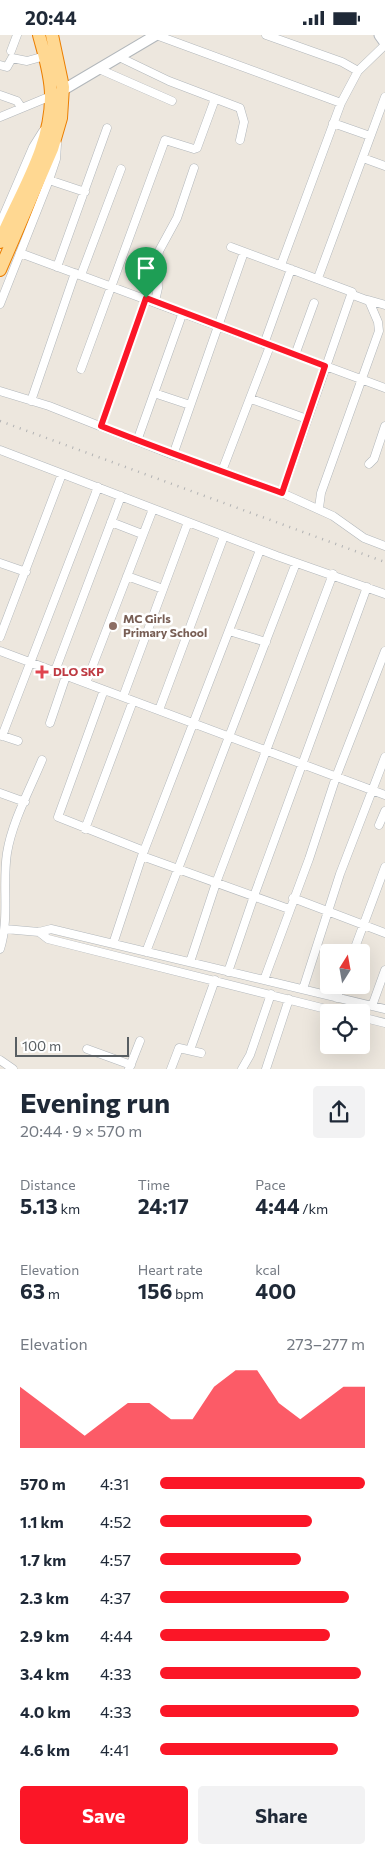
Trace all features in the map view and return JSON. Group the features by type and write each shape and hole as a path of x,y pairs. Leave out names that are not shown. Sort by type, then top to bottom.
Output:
{"highway":[{"path":"39,35 57,93"},
{"path":"0,270 52,149 57,93 52,35"},
{"path":"0,242 42,148 54,126"}],"main road":[{"path":"380,35 385,44"}],"street":[{"path":"11,51 17,35"},
{"path":"0,117 57,93 156,35 341,103"},
{"path":"266,35 342,62 358,71"},
{"path":"281,265 341,103 358,71 385,44"},
{"path":"0,65 7,67 12,58 26,61 45,56"},
{"path":"119,57 169,81 242,110 244,122 240,140"},
{"path":"99,69 172,101"},
{"path":"0,95 17,101 21,107"},
{"path":"318,278 385,97"},
{"path":"81,369 164,140 194,149 197,148 215,99"},
{"path":"333,123 370,137"},
{"path":"0,304 56,159 54,126"},
{"path":"0,224 33,147 54,126"},
{"path":"57,267 107,128"},
{"path":"363,158 385,166"},
{"path":"31,401 78,274 121,169"},
{"path":"155,301 158,288 157,266 159,251 176,219 194,169"},
{"path":"49,180 85,192"},
{"path":"231,247 350,290 353,295 385,305"},
{"path":"173,455 244,252"},
{"path":"20,253 155,301 267,345 385,388"},
{"path":"222,471 251,399 291,269"},
{"path":"282,493 325,366 353,295"},
{"path":"101,426 146,298"},
{"path":"319,508 321,493 379,328 368,300"},
{"path":"295,355 314,303"},
{"path":"137,441 182,312"},
{"path":"0,391 282,493 334,515 364,538 385,546"},
{"path":"154,393 190,405"},
{"path":"251,399 307,419"},
{"path":"369,465 374,459 385,426"},
{"path":"0,450 260,550 333,574 385,594"},
{"path":"0,637 26,573 62,473"},
{"path":"18,741 1,735 98,487"},
{"path":"55,671 121,496"},
{"path":"86,683 153,509"},
{"path":"123,697 188,522"},
{"path":"111,523 142,534"},
{"path":"159,710 224,536"},
{"path":"113,944 142,854 260,550"},
{"path":"0,563 26,573"},
{"path":"146,952 296,563"},
{"path":"190,963 216,883 333,574"},
{"path":"127,575 163,589"},
{"path":"228,972 367,587"},
{"path":"229,631 266,641"},
{"path":"0,651 385,795"},
{"path":"264,980 309,859 336,777 385,651"},
{"path":"50,723 66,675"},
{"path":"104,690 58,815 60,819 177,869 289,909"},
{"path":"84,829 134,701"},
{"path":"303,989 340,874 385,757"},
{"path":"0,949 5,929 7,852 42,760"},
{"path":"0,793 25,802"},
{"path":"379,825 385,811"},
{"path":"356,944 385,867"},
{"path":"293,898 385,933"},
{"path":"5,929 39,932 51,929 385,1009"},
{"path":"39,932 48,939 320,1007"},
{"path":"372,1006 385,970"},
{"path":"190,1050 215,980"},
{"path":"242,1069 250,1055 271,994"},
{"path":"337,998 338,994"},
{"path":"266,1069 289,999"},
{"path":"370,1019 385,1023"},
{"path":"87,1049 130,1067 140,1041"},
{"path":"171,1069 179,1048 201,1053"},
{"path":"0,1060 14,1069"}],"railway":[{"path":"0,421 385,562"}],"place":[{"name":"MC Girls Primary School","path":"113,626"},
{"name":"DLO SKP","path":"42,672"}],"route":[{"path":"146,298 276,349 325,366 282,493 196,461 173,455 101,426 146,298"}]}
